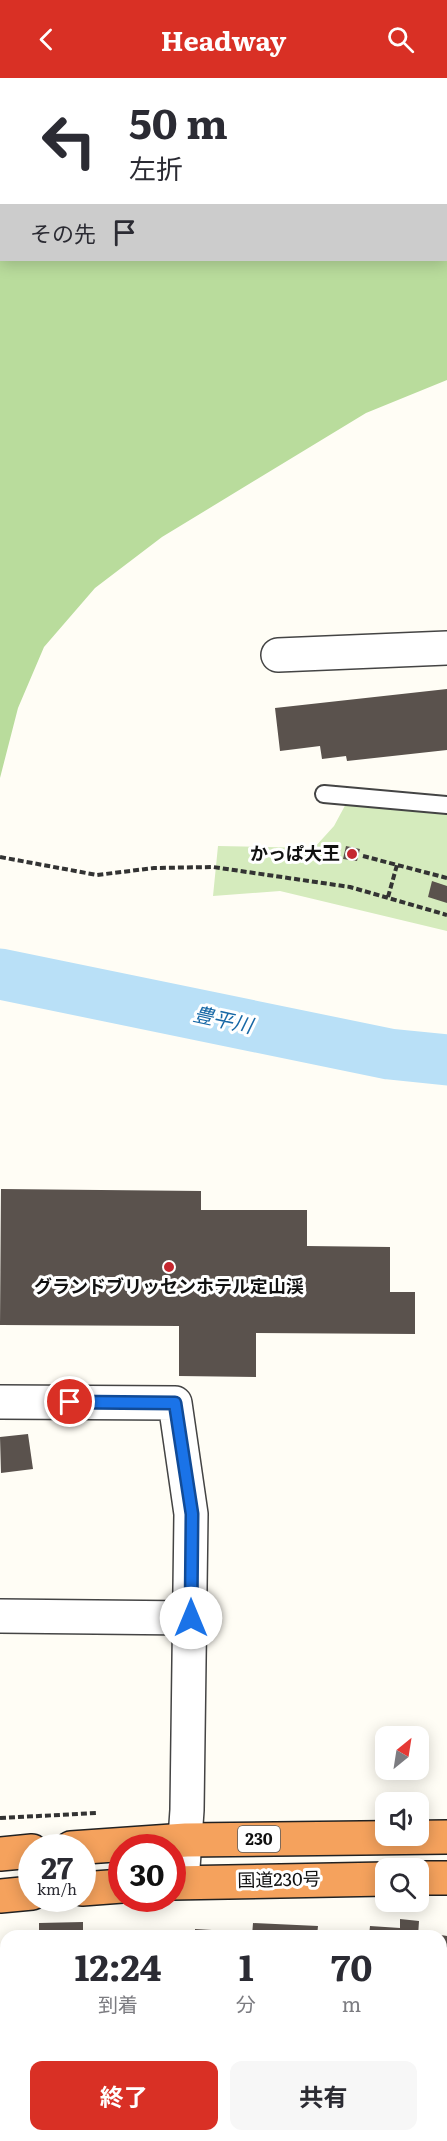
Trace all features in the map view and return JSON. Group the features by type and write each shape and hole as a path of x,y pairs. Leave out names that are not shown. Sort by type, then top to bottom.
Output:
{"highway":[{"name":"230","path":"186,1840 447,1837"},
{"path":"0,1854 18,1852"},
{"path":"429,1878 447,1878"},
{"name":"国道230号","path":"186,1882 375,1879"},
{"path":"0,1896 18,1894"}],"street":[{"path":"278,656 447,648"},
{"path":"0,1402 175,1403 192,1514 186,1840"},
{"path":"0,1616 191,1618"}],"lane":[{"path":"324,794 447,805"}],"path":[{"path":"363,856 447,878"},
{"path":"0,857 97,875 154,868 213,867 350,887 447,915"},
{"path":"388,897 397,865"}],"green space":[{"path":"0,261 447,261 447,380 366,413 162,537 95,588 44,647 18,708 0,778"},
{"path":"348,800 447,812 447,931 280,891 213,896 218,846 314,848 334,826"}],"building":[{"path":"447,689 447,750 347,761 346,756 322,759 320,746 280,751 275,708"},
{"path":"346,846 360,849 357,861 343,859"},
{"path":"432,881 447,886 447,903 428,897"},
{"path":"1,1189 201,1191 201,1210 307,1210 307,1246 390,1247 390,1292 415,1292 415,1334 256,1333 256,1377 179,1376 179,1326 0,1325"},
{"path":"28,1434 33,1469 1,1473 0,1437"},
{"path":"400,1919 419,1921 418,1930 370,1930 370,1926 400,1928"},
{"path":"83,1922 83,1930 39,1930 39,1923"},
{"path":"253,1923 318,1926 318,1930 252,1930"}],"waterway":[{"name":"豊平川","path":"0,974 389,1054 447,1060"}],"place":[{"name":"かっぱ大王","path":"352,854"},
{"name":"グランドブリッセンホテル定山渓","path":"169,1267"}],"route":[{"path":"70,1402 175,1403 192,1514 191,1618"}]}
